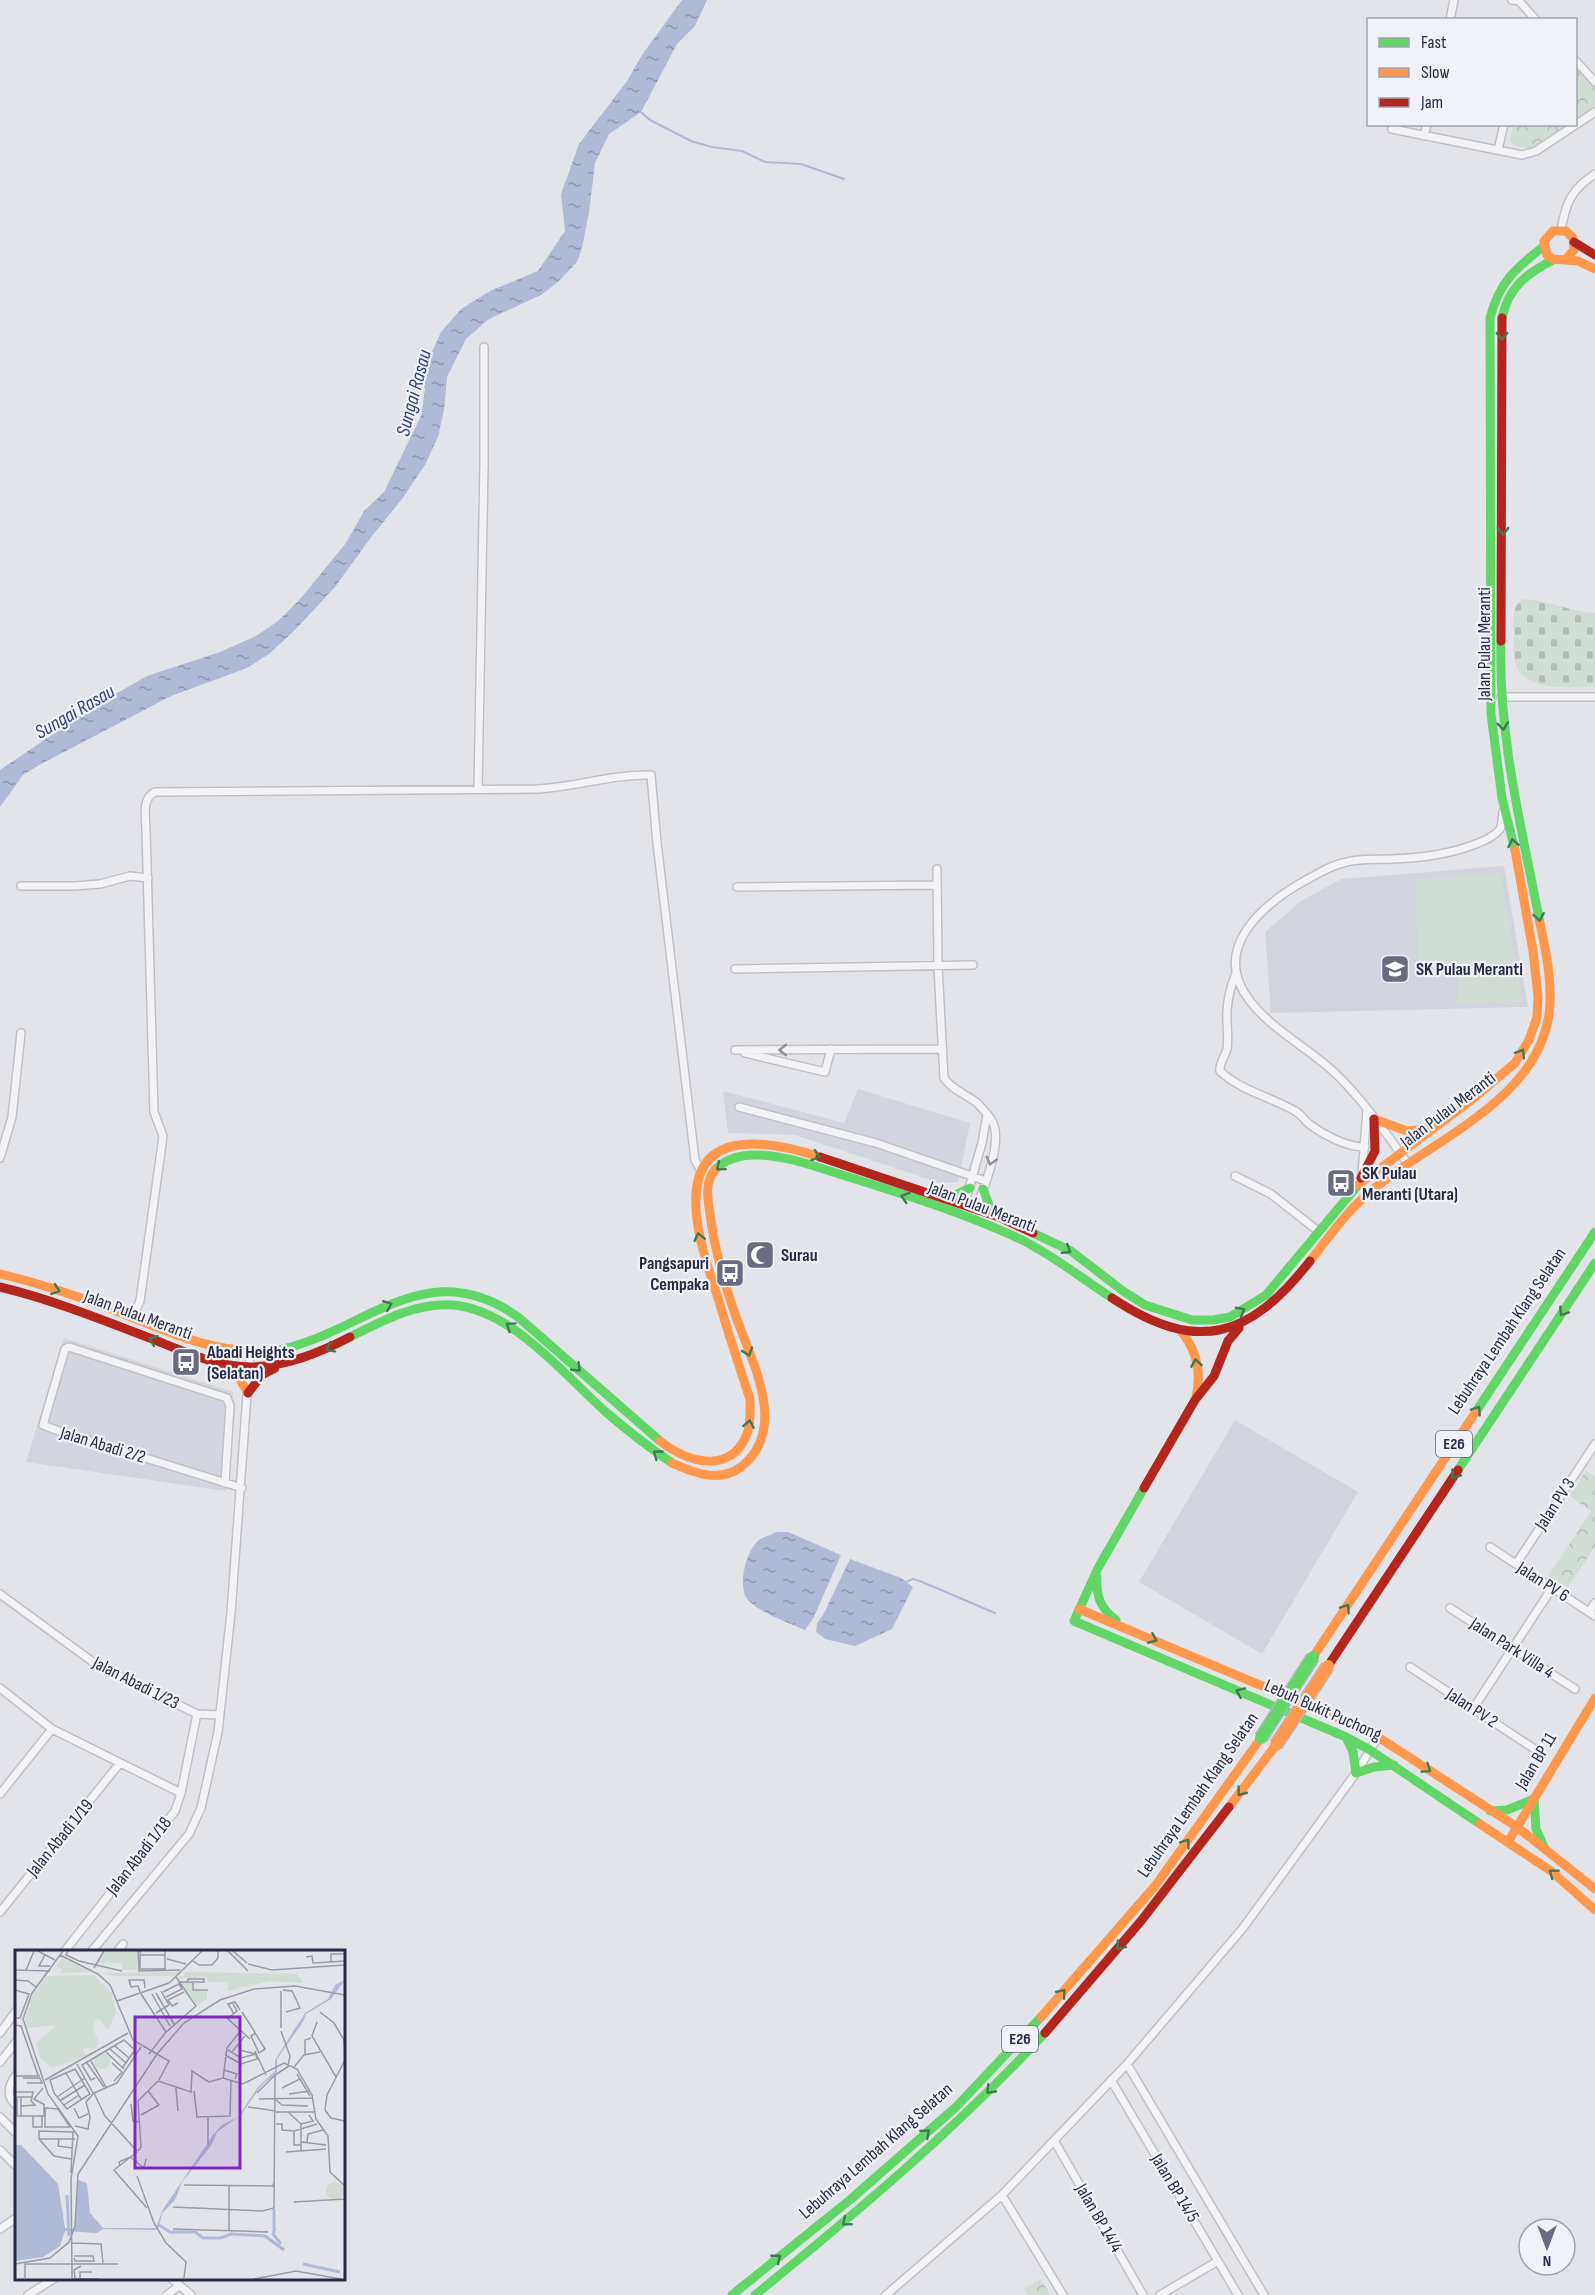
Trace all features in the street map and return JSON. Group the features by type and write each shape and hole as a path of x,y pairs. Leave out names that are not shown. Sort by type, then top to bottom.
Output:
{"main road":[{"path":"1595,255 1574,242 1570,234 1561,230 1549,234 1544,246 1546,254 1553,260 1566,259 1588,264 1595,269"},
{"path":"1566,259 1572,254 1574,242"},
{"name":"Jalan Pulau Meranti","path":"0,1287 37,1297 214,1360 250,1360 284,1365 322,1352 392,1316 419,1306 443,1303 466,1305 492,1315 514,1328 625,1428 666,1460 691,1473 710,1476 728,1474 757,1450 764,1434 765,1414 760,1389 715,1249 708,1200 708,1184 712,1174 729,1159 754,1155 786,1158 969,1211 999,1217 1071,1251 1145,1305 1192,1320 1230,1317 1249,1308 1273,1287 1360,1180 1496,1082 1515,1063 1529,1040 1537,1017 1538,997 1533,951 1514,845 1502,798 1491,714 1490,318 1499,290 1510,273 1544,246"},
{"name":"Jalan Pulau Meranti","path":"0,1274 37,1283 250,1360 298,1345 388,1305 415,1296 442,1291 470,1293 497,1303 518,1317 670,1448 692,1460 720,1461 733,1454 743,1443 748,1430 750,1400 703,1253 696,1223 694,1199 696,1182 704,1164 724,1149 730,1146 765,1143 790,1147 942,1197 1064,1263 1119,1303 1160,1325 1181,1331 1213,1333 1244,1324 1264,1310 1290,1285 1328,1236 1358,1203 1407,1163 1479,1114 1506,1092 1534,1058 1542,1044 1549,1019 1551,998 1509,761 1502,697 1503,305 1512,288 1533,270 1553,260"},
{"path":"1371,1115 1405,1132 1416,1133 1434,1128"},
{"path":"1360,1180 1376,1153 1377,1137 1371,1115"},
{"path":"942,1197 952,1196 971,1182"},
{"path":"985,1185 990,1208 999,1217"},
{"name":"Lebuhraya Lembah Klang Selatan","path":"732,2295 851,2199 956,2107 1044,2014 1155,1886 1261,1738 1595,1232"},
{"name":"Lebuhraya Lembah Klang Selatan","path":"755,2295 867,2204 967,2113 1055,2024 1166,1892 1276,1745 1595,1263"},
{"path":"1077,1615 1098,1568 1195,1400 1207,1386 1217,1368 1225,1344 1244,1324"},
{"path":"1181,1331 1191,1341 1197,1360 1199,1384 1195,1400"},
{"path":"214,1360 232,1370 241,1380 248,1394 262,1375 284,1365"},
{"path":"1098,1568 1096,1591 1098,1602 1104,1612 1127,1628"},
{"name":"Lebuh Bukit Puchong","path":"1077,1615 1127,1628 1378,1737 1516,1827 1595,1889"},
{"name":"Lebuh Bukit Puchong","path":"1077,1615 1370,1750 1551,1871 1595,1910"},
{"name":"Jalan BP 11","path":"1508,1842 1595,1698"},
{"path":"1346,1737 1353,1752 1356,1773 1374,1767 1395,1765"},
{"path":"1490,1811 1507,1809 1534,1799 1536,1828 1545,1849"}],"street":[{"path":"1450,18 1454,0"},
{"path":"1512,0 1519,2 1529,16"},
{"path":"1577,63 1595,82"},
{"path":"1577,123 1595,112"},
{"path":"1424,136 1426,126"},
{"path":"1498,150 1504,126"},
{"path":"1392,129 1522,155 1529,154 1573,126"},
{"path":"1561,230 1569,198 1595,174"},
{"path":"478,789 484,347"},
{"path":"1502,697 1595,697"},
{"path":"133,1317 140,1301 163,1136 154,1112 146,800 148,795 154,792 562,788 624,777 651,776 695,1160 701,1171"},
{"path":"1407,1163 1337,1074 1260,1013 1247,998 1236,972 1237,948 1243,932 1254,917 1288,890 1342,863 1352,860 1394,859 1450,853 1484,841 1500,828 1502,798"},
{"path":"937,869 938,967 944,1078 977,1104 992,1120 995,1142 985,1185 969,1211"},
{"path":"21,886 74,886 100,884 130,876 148,878"},
{"path":"737,887 938,885"},
{"path":"735,969 973,965"},
{"path":"1236,972 1229,992 1228,1040 1220,1071 1237,1084 1297,1112 1311,1125 1342,1142 1356,1147 1365,1147"},
{"path":"0,1158 12,1117 21,1033"},
{"path":"831,1049 825,1072 735,1050 831,1049 941,1049"},
{"path":"739,1107 876,1143 971,1182 985,1185"},
{"path":"969,1211 971,1182 987,1115"},
{"path":"1360,1180 1371,1115"},
{"path":"1235,1176 1271,1194 1318,1231"},
{"name":"Jalan Abadi 2/2","path":"225,1483 230,1406 227,1398 67,1347 43,1425 225,1483 242,1488"},
{"path":"93,1950 196,1823 201,1808 220,1715 242,1488 250,1360"},
{"name":"Jalan PV 3","path":"1516,1564 1595,1444"},
{"name":"Jalan PV 6","path":"1490,1547 1592,1614"},
{"path":"1473,1709 1552,1588"},
{"name":"Jalan Abadi 1/23","path":"0,1594 97,1665 197,1714 220,1715"},
{"path":"1592,1614 1595,1603"},
{"name":"Jalan Park Villa 4","path":"1450,1608 1575,1689"},
{"name":"Jalan PV 2","path":"1410,1668 1533,1748"},
{"path":"0,1688 52,1729 181,1792"},
{"name":"Jalan Abadi 1/18","path":"66,1950 175,1811 197,1714"},
{"path":"0,1794 52,1729"},
{"path":"886,2295 1002,2195 1127,2064 1243,1928 1356,1773 1378,1737"},
{"name":"Jalan Abadi 1/19","path":"0,1912 120,1763"},
{"path":"0,1781 7,1786"},
{"path":"118,1950 123,1944"},
{"path":"0,2032 15,2012"},
{"path":"0,2062 15,2043"},
{"path":"1127,2064 1264,2295"},
{"path":"15,2076 8,2091 15,2104"},
{"name":"Jalan BP 14/5","path":"1111,2080 1238,2295"},
{"path":"0,2117 15,2132"},
{"name":"Jalan BP 14/4","path":"1055,2142 1143,2295"},
{"path":"0,2150 15,2165"},
{"path":"1002,2195 1063,2295"},
{"path":"0,2229 15,2219"},
{"path":"1160,2295 1218,2261"},
{"path":"28,2295 52,2280"},
{"path":"173,2280 191,2295"},
{"path":"167,2295 179,2286"}],"shaded area":[{"name":"SK Pulau Meranti","path":"1504,866 1528,1007 1271,1013 1265,932 1301,901 1341,879"},
{"path":"858,1089 970,1123 958,1182 940,1183 795,1135 728,1133 723,1091 844,1123"},
{"path":"64,1338 233,1392 226,1491 26,1462"},
{"path":"1235,1420 1358,1492 1262,1654 1139,1582"}],"green space":[{"path":"1577,67 1595,86 1595,106 1577,118"},
{"path":"1513,126 1566,126 1530,149 1514,145 1510,139"},
{"path":"1523,599 1595,613 1595,687 1552,687 1532,682 1524,677 1515,661 1513,622 1516,606"},
{"path":"1500,874 1522,1002 1458,1003 1457,968 1418,969 1416,879"},
{"path":"1586,1471 1595,1476 1595,1547 1567,1588 1548,1576 1591,1511 1570,1496"},
{"path":"1041,2279 1050,2295 1027,2295 1024,2289"}],"water":[{"path":"682,0 707,0 695,26 677,44 641,112 609,134 595,163 589,212 577,262 558,282 541,295 489,319 466,339 447,377 444,410 438,437 425,465 335,587 269,654 247,668 171,696 41,764 23,775 0,807 0,770 96,705 147,676 220,652 256,636 278,621 301,598 346,543 364,511 384,492 421,416 425,389 420,378 428,366 441,332 461,309 490,291 538,271 565,231 561,194 579,144 627,81 642,55"},
{"path":"776,1532 788,1532 841,1555 814,1617 805,1630 760,1609 748,1600 745,1594 744,1569 750,1552 759,1540"},
{"path":"850,1559 901,1578 913,1587 892,1629 855,1646 825,1639 816,1632 817,1623"}],"waterway":[{"path":"640,111 650,120 691,141 712,147 742,151 765,162 801,164 844,179"},
{"path":"906,1582 913,1579 920,1581 995,1613"}],"traffic: fast":[{"path":"1515,850 1502,798 1491,714 1490,318 1504,285 1525,261 1544,246"},
{"path":"1502,318 1509,298 1520,283 1535,270 1553,260"},
{"path":"1501,641 1501,677 1507,748 1540,923"},
{"path":"715,1170 728,1160 739,1157 750,1155 780,1157 892,1191 957,1213 1020,1239 1055,1259 1112,1298"},
{"path":"1033,1233 1071,1251 1145,1305 1192,1320 1213,1320 1230,1317 1266,1295 1358,1185"},
{"path":"945,1197 970,1188"},
{"path":"983,1189 990,1208 997,1215"},
{"path":"1475,1413 1595,1232"},
{"path":"1458,1470 1595,1263"},
{"path":"273,1351 305,1342 394,1303 423,1294 453,1292 484,1299 518,1317 660,1441"},
{"path":"350,1337 400,1314 426,1306 453,1305 475,1310 496,1319 537,1347 607,1413 672,1463"},
{"path":"1144,1488 1098,1568 1074,1621 1346,1737 1370,1750 1480,1824"},
{"path":"1097,1577 1100,1601 1106,1611 1116,1620"},
{"path":"1261,1738 1313,1657"},
{"path":"1346,1737 1353,1752 1356,1773 1374,1767 1394,1765"},
{"path":"1490,1811 1507,1810 1534,1799 1536,1829 1544,1847"},
{"path":"732,2295 851,2199 956,2107 1041,2017"},
{"path":"755,2295 905,2169 976,2103 1045,2033"}],"traffic: slow":[{"path":"1566,259 1574,250 1573,238 1566,231 1553,231 1544,241 1547,255 1553,259 1578,261 1595,269"},
{"path":"1358,1185 1469,1102 1515,1063 1529,1040 1537,1017 1538,997 1533,951 1515,850"},
{"path":"1310,1261 1345,1216 1370,1192 1478,1116 1503,1095 1524,1072 1540,1045 1549,1014 1547,957 1540,923"},
{"path":"1374,1119 1407,1131 1428,1129"},
{"path":"660,1441 683,1455 709,1461 721,1460 732,1455 741,1445 749,1427 750,1399 699,1232 696,1209 698,1182 706,1164 719,1152 736,1146 755,1144 777,1146 820,1157"},
{"path":"672,1463 706,1475 724,1475 741,1467 756,1451 763,1433 765,1413 762,1392 726,1287 714,1239 708,1191 709,1180 715,1170"},
{"path":"0,1274 72,1295 191,1340 231,1349 273,1351"},
{"path":"1181,1331 1191,1346 1197,1362 1196,1397"},
{"path":"221,1364 238,1376 248,1393"},
{"path":"1313,1657 1475,1413"},
{"path":"1079,1609 1350,1723 1378,1737 1517,1827 1595,1889"},
{"path":"1276,1745 1328,1666"},
{"path":"1508,1842 1595,1698"},
{"path":"1041,2017 1155,1886 1261,1738"},
{"path":"1229,1807 1276,1745"},
{"path":"1480,1824 1551,1871 1595,1910"}],"traffic: jam":[{"path":"1574,242 1595,255"},
{"path":"1501,641 1502,318"},
{"path":"1361,1178 1375,1151 1374,1119"},
{"path":"820,1157 999,1217 1033,1233"},
{"path":"1112,1298 1142,1316 1170,1327 1196,1331 1220,1330 1243,1322 1265,1308 1310,1261"},
{"path":"0,1287 74,1309 224,1364 251,1367 277,1364 315,1353 350,1337"},
{"path":"1144,1488 1195,1400 1214,1376 1228,1341 1239,1328"},
{"path":"248,1393 262,1375 275,1368"},
{"path":"1328,1666 1458,1470"},
{"path":"1045,2033 1141,1921 1229,1807"}],"place":[{"name":"SK Pulau Meranti","path":"1395,969"},
{"name":"SK Pulau Meranti (Utara)","path":"1341,1183"},
{"name":"Surau","path":"760,1255"},
{"name":"Pangsapuri Cempaka","path":"730,1273"},
{"name":"Abadi Heights (Selatan)","path":"186,1362"}],"water label":[{"name":"Sungai Rasau","path":"414,393"},
{"name":"Sungai Rasau","path":"75,712"}]}
